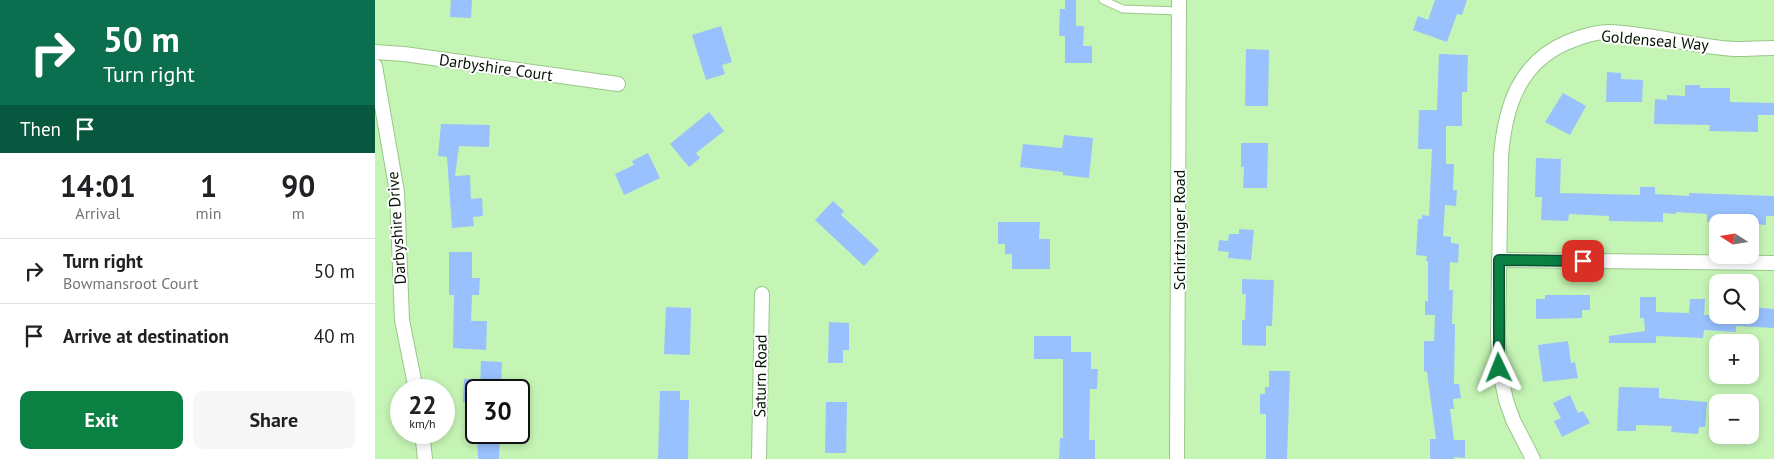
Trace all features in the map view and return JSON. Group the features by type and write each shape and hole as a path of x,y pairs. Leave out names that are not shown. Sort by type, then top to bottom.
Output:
{"street":[{"name":"Schirtzinger Road","path":"1177,459 1179,6"},
{"name":"Goldenseal Way","path":"1533,459 1513,420 1506,400 1499,368 1501,156 1503,134 1519,84 1536,61 1556,47 1581,36 1607,32 1735,48 1774,48"},
{"name":"Darbyshire Court","path":"375,52 404,54 618,84"},
{"name":"Darbyshire Drive","path":"375,66 397,192 402,320 414,379"},
{"path":"1499,260 1774,263"},
{"name":"Saturn Road","path":"759,459 762,294"},
{"path":"423,444 425,459"}],"lane":[{"path":"1103,0 1123,9 1179,6"}],"building":[{"path":"451,0 472,0 471,18 450,17"},
{"path":"1065,0 1076,0 1076,26 1084,26 1083,46 1092,46 1092,63 1065,63 1065,36 1059,36 1060,9 1065,9"},
{"path":"1435,0 1467,0 1462,15 1457,14 1447,42 1413,30 1418,16 1428,20"},
{"path":"721,26 732,62 722,65 725,74 706,80 692,35"},
{"path":"1246,49 1269,50 1268,106 1245,106"},
{"path":"1439,54 1468,55 1467,92 1462,92 1462,126 1446,126 1446,164 1454,164 1453,190 1457,190 1456,206 1445,205 1443,236 1451,237 1451,243 1459,244 1458,263 1450,262 1449,290 1453,290 1452,324 1455,324 1454,384 1459,384 1461,398 1453,399 1454,409 1450,409 1454,440 1465,440 1465,458 1454,457 1454,459 1430,459 1430,439 1436,439 1427,372 1424,371 1424,341 1434,341 1435,315 1425,315 1425,301 1428,301 1427,256 1416,255 1418,219 1422,219 1422,215 1429,216 1432,149 1418,149 1419,110 1437,110"},
{"path":"1607,72 1621,73 1621,79 1643,80 1642,102 1606,102"},
{"path":"1685,85 1700,85 1700,88 1730,88 1730,102 1774,103 1774,115 1758,115 1758,132 1709,131 1710,125 1654,124 1655,99 1667,100 1667,95 1685,96"},
{"path":"1563,93 1586,106 1570,135 1545,122"},
{"path":"709,112 724,131 696,153 700,158 689,167 670,144"},
{"path":"441,124 490,125 489,147 459,146 455,176 470,175 471,199 482,198 483,216 473,217 474,226 452,228 447,157 438,156"},
{"path":"1064,135 1093,138 1089,178 1063,175 1063,172 1020,167 1023,144 1062,148"},
{"path":"1241,143 1268,143 1267,188 1243,188 1244,167 1241,167"},
{"path":"648,153 660,178 624,195 615,174 634,165 632,161"},
{"path":"1536,158 1561,159 1560,193 1640,195 1640,187 1655,187 1655,194 1689,196 1689,193 1774,196 1774,216 1766,216 1766,225 1759,225 1759,214 1709,214 1709,222 1707,222 1707,214 1676,212 1676,214 1663,213 1663,222 1609,221 1609,216 1569,214 1568,221 1541,220 1542,197 1535,197"},
{"path":"833,201 844,211 841,215 879,250 864,266 815,220"},
{"path":"998,222 1040,222 1039,239 1050,239 1050,269 1012,269 1012,254 1005,254 1005,244 998,244"},
{"path":"1239,229 1254,230 1251,260 1228,258 1229,252 1218,251 1219,240 1228,241 1229,234 1239,234"},
{"path":"449,252 472,252 472,278 480,278 479,295 472,295 471,321 487,321 486,350 453,348 454,295 449,295"},
{"path":"1242,279 1274,280 1272,326 1266,326 1266,346 1242,345 1242,320 1245,320 1246,294 1242,294"},
{"path":"1545,295 1590,295 1590,310 1582,310 1582,318 1536,319 1536,299 1545,299"},
{"path":"1640,297 1656,297 1656,312 1689,313 1690,299 1705,299 1704,315 1709,315 1709,324 1759,324 1759,308 1774,309 1774,328 1736,326 1736,332 1704,330 1703,338 1656,336 1656,343 1609,343 1609,336 1645,331 1644,318 1640,318"},
{"path":"666,307 691,308 690,355 664,354"},
{"path":"829,322 849,323 849,350 843,350 843,363 828,363"},
{"path":"1034,336 1071,336 1071,352 1091,352 1091,369 1098,369 1097,389 1090,389 1089,440 1095,440 1095,459 1059,459 1060,438 1063,438 1063,359 1034,359"},
{"path":"1568,341 1571,363 1575,362 1578,378 1543,382 1538,345"},
{"path":"481,361 502,362 501,379 480,379"},
{"path":"1269,371 1290,371 1287,459 1266,459 1266,414 1260,414 1260,394 1265,394 1265,387 1269,387"},
{"path":"464,379 465,379 465,402 463,402"},
{"path":"1619,387 1659,388 1659,398 1707,402 1705,427 1699,427 1698,434 1671,432 1672,426 1636,425 1636,431 1617,431"},
{"path":"660,391 680,391 680,400 689,400 688,459 658,459"},
{"path":"1570,395 1578,413 1583,411 1590,423 1562,437 1554,421 1561,418 1553,403"},
{"path":"826,402 847,402 846,453 825,453"},
{"path":"477,444 500,444 499,459 478,459"}],"route":[{"path":"1499,368 1499,260 1583,261"}]}
